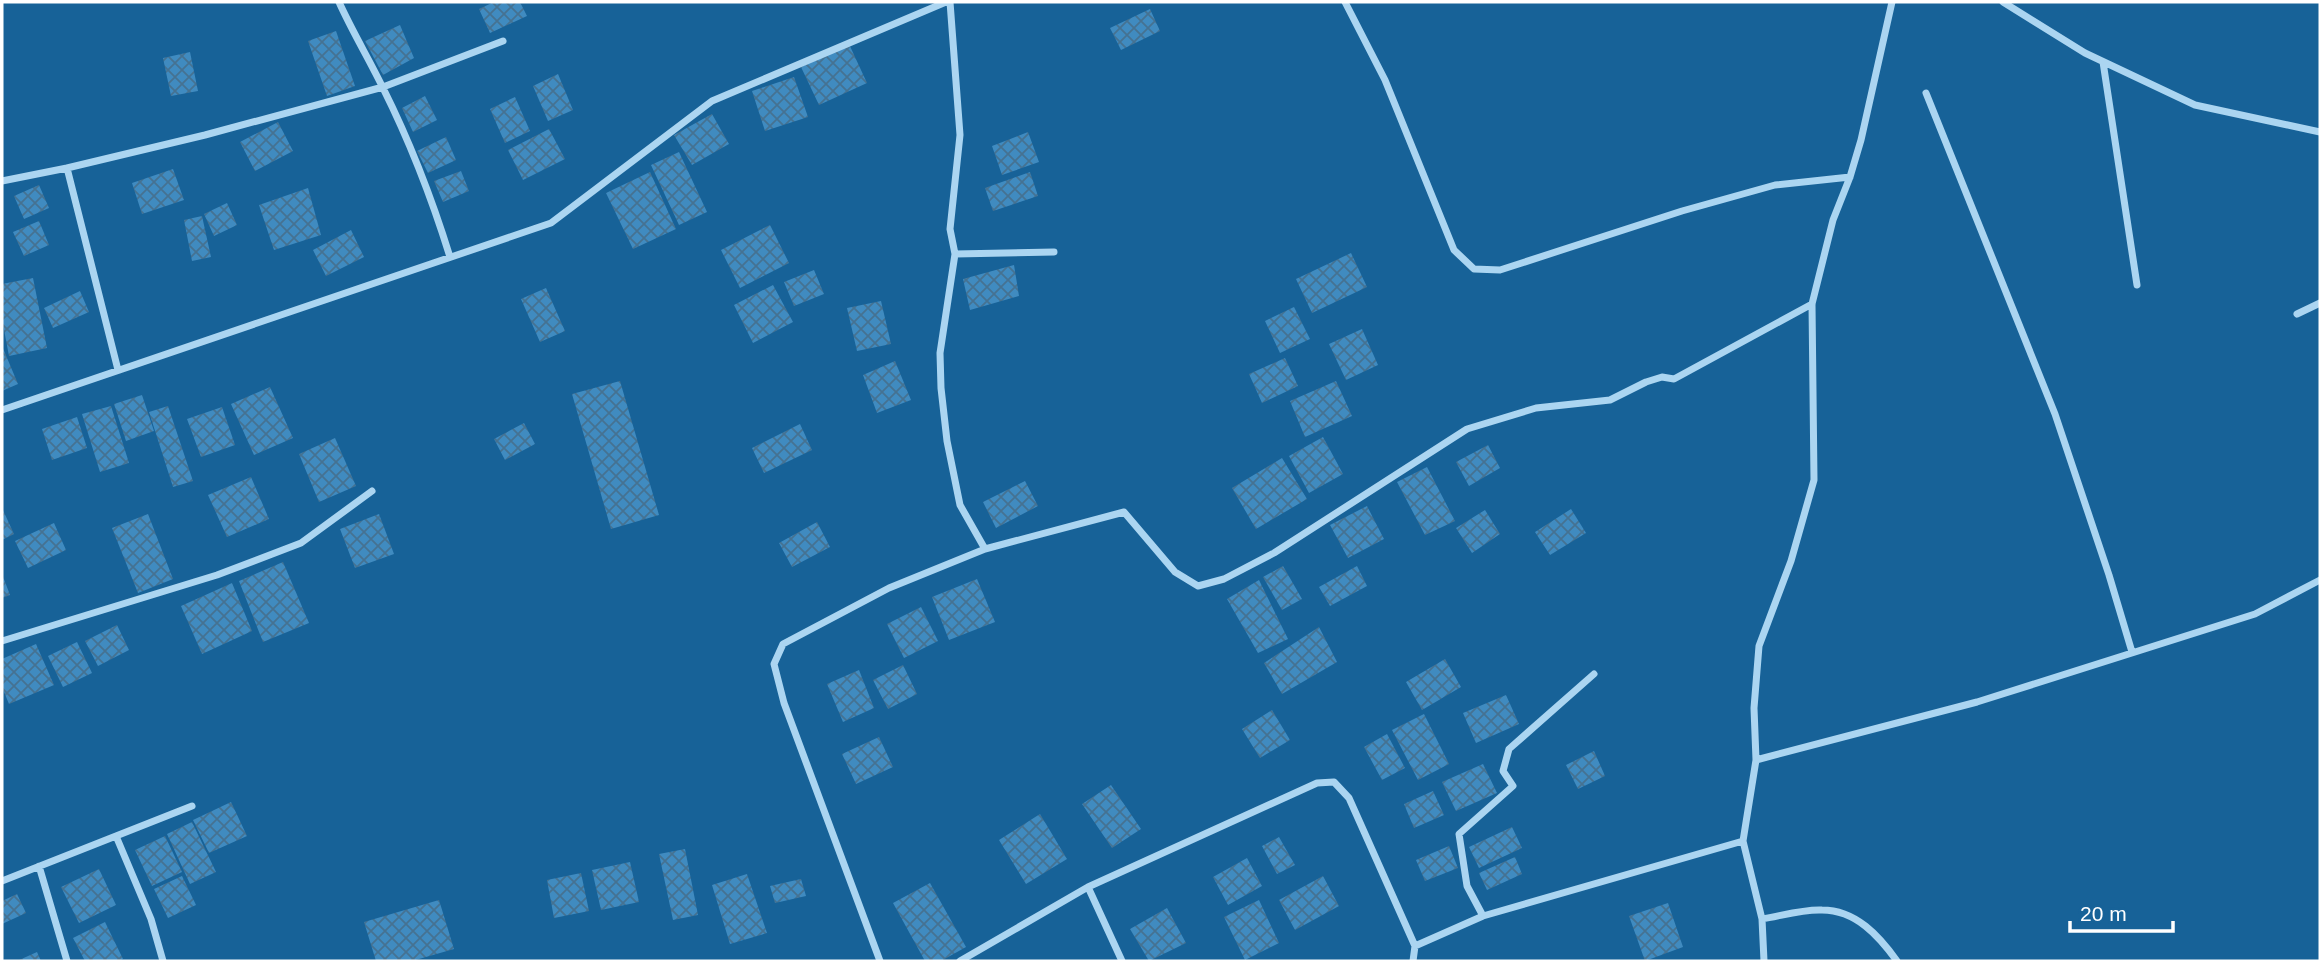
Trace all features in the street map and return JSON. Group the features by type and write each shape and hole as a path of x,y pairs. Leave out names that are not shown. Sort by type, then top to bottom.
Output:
{"street":[{"path":"339,2 383,87 436,212 450,257"},
{"path":"2,410 551,223 712,101 934,4 948,2 960,135 950,229 955,254 940,353 941,388 947,441 960,505 985,549"},
{"path":"1345,2 1385,80 1454,250 1474,268 1500,270 1682,211 1775,185 1850,177"},
{"path":"1764,961 1762,919 1743,841 1756,760 1754,708 1759,646 1791,561 1814,480 1812,304 1833,220 1850,177 1892,2"},
{"path":"2003,2 2103,62 2195,105 2320,132"},
{"path":"2,181 205,135 383,87 503,41"},
{"path":"2103,62 2137,285"},
{"path":"1926,93 2055,414 2132,652"},
{"path":"67,168 118,370"},
{"path":"955,254 1054,252"},
{"path":"2297,314 2320,303"},
{"path":"880,961 784,703 775,664 783,644 889,588 985,549 1124,512 1175,572 1198,586 1224,579 1274,553 1467,429 1536,408 1610,400 1646,382 1662,377 1674,379 1812,304"},
{"path":"2,641 217,575 301,543 372,491"},
{"path":"1756,760 1977,702 2255,614 2320,580"},
{"path":"1483,916 1467,886 1460,834 1513,786 1503,771 1509,748 1594,674"},
{"path":"966,960 1088,887 1317,783 1334,782 1349,798 1415,946 1413,961"},
{"path":"2,881 192,806"},
{"path":"116,836 151,919 163,961"},
{"path":"1415,946 1483,916 1743,841"},
{"path":"39,866 67,961"},
{"path":"1088,887 1122,961"},
{"path":"1762,919 1823,910 1853,916 1883,942 1897,961"}],"building":[{"path":"494,2 520,2 527,16 490,33 479,9"},
{"path":"1150,9 1160,31 1121,50 1110,28"},
{"path":"400,25 414,58 383,75 365,41"},
{"path":"336,31 355,86 327,96 308,41"},
{"path":"849,44 867,83 819,105 801,67"},
{"path":"190,52 198,91 171,96 163,58"},
{"path":"558,74 573,110 548,121 533,86"},
{"path":"794,77 808,117 765,131 752,91"},
{"path":"425,96 437,120 413,132 402,108"},
{"path":"515,97 530,131 505,143 490,109"},
{"path":"712,114 729,144 692,165 674,135"},
{"path":"278,122 293,151 255,171 240,142"},
{"path":"549,129 565,159 523,180 508,150"},
{"path":"1028,132 1039,162 1002,175 992,146"},
{"path":"446,137 456,160 428,173 417,151"},
{"path":"679,152 707,212 679,225 651,165"},
{"path":"173,169 184,200 142,214 132,183"},
{"path":"461,171 469,191 443,202 434,181"},
{"path":"650,172 676,229 633,249 606,193"},
{"path":"1030,172 1038,196 993,211 985,188"},
{"path":"39,185 49,208 24,219 14,196"},
{"path":"308,188 321,235 274,250 259,205"},
{"path":"227,203 237,225 214,236 204,214"},
{"path":"202,216 211,257 192,261 184,220"},
{"path":"39,221 49,245 24,256 13,232"},
{"path":"770,225 789,263 740,288 721,250"},
{"path":"351,230 364,257 326,276 313,250"},
{"path":"1351,253 1367,287 1312,313 1296,279"},
{"path":"1014,265 1019,296 970,310 963,279"},
{"path":"814,270 824,294 794,306 784,282"},
{"path":"33,278 47,348 9,356 2,319 2,284"},
{"path":"773,285 793,322 753,343 734,305"},
{"path":"546,288 565,331 540,342 521,299"},
{"path":"80,291 89,312 53,328 44,308"},
{"path":"881,301 891,344 857,351 847,308"},
{"path":"1294,307 1310,339 1280,353 1265,321"},
{"path":"1362,329 1378,365 1346,380 1329,344"},
{"path":"2,346 18,384 2,391"},
{"path":"1285,358 1298,386 1262,403 1249,374"},
{"path":"895,361 911,400 877,413 863,375"},
{"path":"620,381 659,515 611,529 572,394"},
{"path":"1336,381 1352,416 1305,437 1290,401"},
{"path":"270,387 293,438 254,455 231,404"},
{"path":"142,395 154,431 126,441 114,404"},
{"path":"111,406 129,463 100,472 82,414"},
{"path":"168,406 193,481 173,487 149,412"},
{"path":"222,407 235,445 201,457 187,419"},
{"path":"77,417 87,448 52,460 42,429"},
{"path":"524,423 535,444 505,460 494,439"},
{"path":"800,424 812,450 764,473 752,448"},
{"path":"1323,437 1343,474 1309,493 1289,456"},
{"path":"335,438 356,486 319,502 299,454"},
{"path":"1488,445 1500,468 1469,486 1456,462"},
{"path":"1282,458 1307,499 1256,529 1232,488"},
{"path":"1427,467 1455,521 1425,535 1397,482"},
{"path":"251,477 269,519 227,537 208,495"},
{"path":"1025,481 1038,506 996,528 983,502"},
{"path":"1367,506 1384,539 1348,558 1330,525"},
{"path":"2,508 14,534 2,540"},
{"path":"1571,509 1586,533 1550,555 1535,532"},
{"path":"1485,510 1500,534 1472,553 1456,528"},
{"path":"148,514 173,579 138,593 112,528"},
{"path":"379,514 394,554 355,568 340,529"},
{"path":"817,522 830,547 792,567 779,543"},
{"path":"54,523 66,550 28,568 15,541"},
{"path":"283,562 309,623 263,642 239,581"},
{"path":"1283,566 1302,599 1282,610 1263,577"},
{"path":"1357,566 1367,586 1330,606 1319,587"},
{"path":"2,574 10,595 2,598"},
{"path":"977,579 995,622 949,640 932,597"},
{"path":"1259,580 1288,639 1258,653 1227,599"},
{"path":"232,583 252,631 202,654 181,606"},
{"path":"921,607 938,641 904,658 887,624"},
{"path":"117,625 129,650 98,666 85,641"},
{"path":"1319,627 1337,662 1282,694 1264,663"},
{"path":"77,642 92,673 63,687 48,656"},
{"path":"36,644 54,685 9,704 2,687 2,659"},
{"path":"1445,659 1461,687 1422,710 1406,682"},
{"path":"903,665 917,694 888,709 873,680"},
{"path":"859,670 874,708 843,722 827,684"},
{"path":"1506,695 1519,724 1476,743 1463,713"},
{"path":"1272,710 1290,740 1260,758 1242,729"},
{"path":"1424,714 1449,764 1418,780 1392,730"},
{"path":"1387,734 1405,768 1382,780 1364,747"},
{"path":"879,737 893,767 856,784 842,754"},
{"path":"1594,751 1605,776 1578,789 1566,765"},
{"path":"1483,764 1497,793 1456,811 1442,782"},
{"path":"1111,785 1141,829 1112,848 1082,804"},
{"path":"1433,791 1444,815 1414,828 1404,804"},
{"path":"231,802 247,836 209,853 193,820"},
{"path":"1040,814 1067,859 1026,884 999,840"},
{"path":"192,822 216,872 190,884 167,834"},
{"path":"1512,827 1522,848 1479,868 1469,847"},
{"path":"165,836 182,872 152,886 135,850"},
{"path":"1279,837 1295,865 1277,874 1262,846"},
{"path":"1449,846 1458,868 1425,881 1416,860"},
{"path":"685,849 698,915 673,920 659,854"},
{"path":"1515,857 1522,874 1487,890 1479,873"},
{"path":"1247,858 1262,886 1228,905 1213,877"},
{"path":"630,862 639,902 601,910 592,870"},
{"path":"99,869 116,905 79,923 61,887"},
{"path":"581,873 589,911 554,918 547,880"},
{"path":"747,874 767,933 730,944 712,885"},
{"path":"182,876 196,905 168,918 154,889"},
{"path":"1323,876 1339,906 1295,930 1279,900"},
{"path":"801,879 806,896 775,903 770,886"},
{"path":"930,883 966,947 941,961 925,961 893,903"},
{"path":"17,894 26,913 2,924 2,901"},
{"path":"439,900 454,949 412,961 376,961 364,922"},
{"path":"1259,900 1279,943 1245,960 1224,917"},
{"path":"1668,903 1683,947 1645,961 1629,916"},
{"path":"1167,908 1186,943 1149,961 1130,929"},
{"path":"105,922 123,959 85,961 73,938"},
{"path":"37,952 41,961 17,961"}]}
